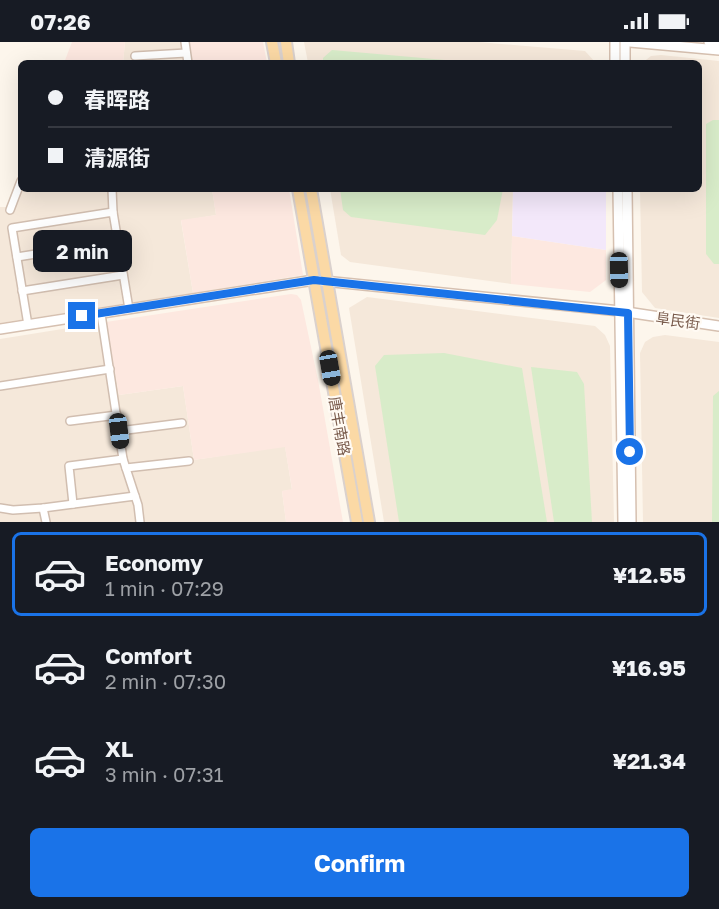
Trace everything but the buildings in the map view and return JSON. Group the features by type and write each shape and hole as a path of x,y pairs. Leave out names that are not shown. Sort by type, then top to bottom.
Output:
{"main road":[{"path":"272,42 275,60"},
{"path":"286,42 289,60"},
{"name":"唐丰南路","path":"299,192 357,522"},
{"name":"唐丰南路","path":"312,192 369,522"}],"street":[{"path":"185,42 187,60"},
{"path":"615,42 615,60"},
{"path":"625,60 627,42 719,50"},
{"path":"709,42 719,43"},
{"path":"135,56 186,53"},
{"path":"10,210 18,189"},
{"path":"112,192 113,212 129,309"},
{"path":"618,192 631,522"},
{"path":"623,522 627,192"},
{"path":"28,325 12,228 113,212"},
{"path":"16,257 118,241"},
{"path":"22,291 123,275"},
{"name":"阜民街","path":"0,329 314,280 624,312 719,326"},
{"path":"101,314 123,459 138,505 140,522"},
{"path":"0,386 110,369"},
{"path":"70,421 117,415"},
{"path":"119,431 182,423"},
{"path":"74,504 69,466 123,459"},
{"path":"126,468 189,461"},
{"path":"0,508 13,510 43,508 135,496"},
{"path":"43,508 46,522"}],"shaded area":[{"path":"72,42 125,42 123,60 65,60"},
{"path":"125,42 188,42 191,60 123,60"},
{"path":"188,42 263,42 266,60 191,60"},
{"path":"304,42 479,42 585,51 593,60 307,60"},
{"path":"651,56 719,61 719,318 655,308 642,292 640,192 702,192 702,60 646,60"},
{"path":"18,177 18,192 212,192 216,215 181,221 193,293 0,323 0,207 6,207"},
{"path":"212,192 289,192 303,275 193,293 181,220 216,215"},
{"path":"330,192 513,192 511,284 350,262 341,255"},
{"path":"513,192 606,192 606,250 512,236"},
{"path":"512,236 606,250 606,280 590,292 511,284"},
{"path":"291,294 297,295 301,300 318,380 343,522 286,522 282,491 292,489 285,447 194,460 183,386 119,395 106,322"},
{"path":"367,297 595,326 605,335 610,346 614,522 384,522 349,308"},
{"path":"106,322 119,395 183,386 194,460 285,446 292,490 282,491 286,522 0,522 0,339"},
{"path":"665,335 719,342 719,522 643,522 640,353 645,342 653,337"}],"green space":[{"path":"332,50 445,60 323,60"},
{"path":"719,120 719,264 714,264 706,254 706,124"},
{"path":"340,192 502,192 497,220 485,235 351,217 343,210"},
{"path":"444,353 522,368 547,522 399,522 375,366 384,355"},
{"path":"531,367 577,372 584,384 592,522 554,522"},
{"path":"719,391 719,522 712,522 713,396"}],"route":[{"path":"82,316 314,280 620,311 628,313 630,452"}]}
